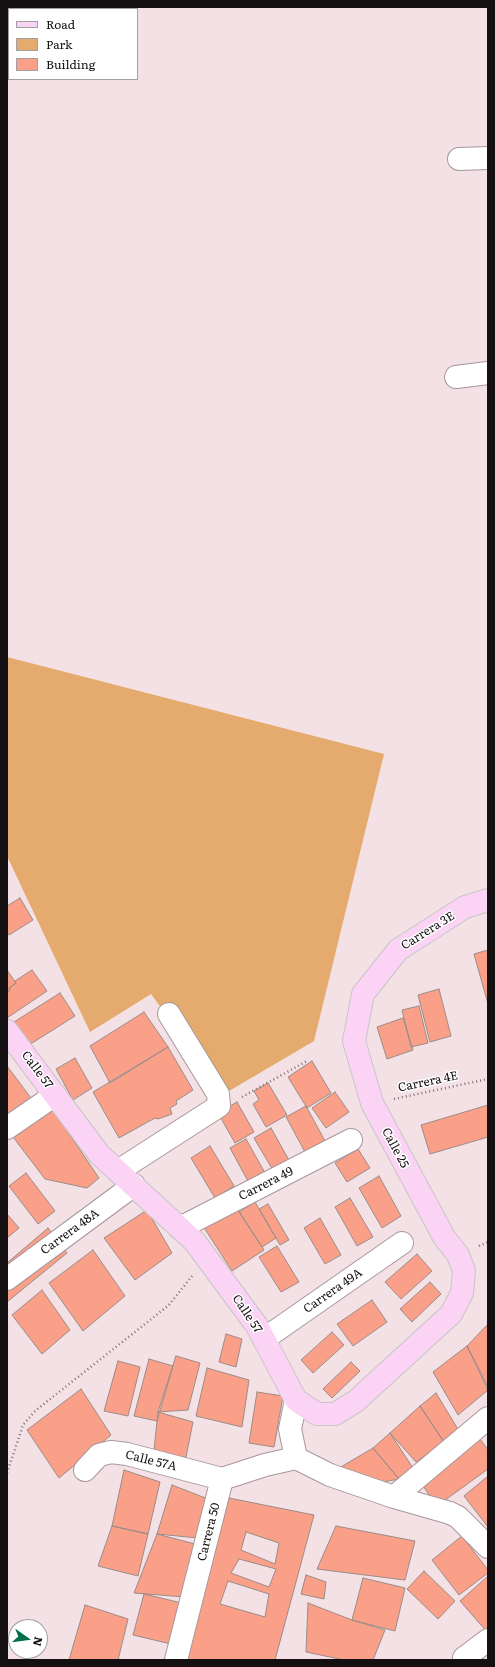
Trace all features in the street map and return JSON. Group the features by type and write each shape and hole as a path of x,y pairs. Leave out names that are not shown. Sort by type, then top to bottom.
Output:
{"main road":[{"name":"Carrera 3E","path":"363,994 398,950 465,907 488,900"},
{"name":"Calle 25","path":"296,1400 317,1414 335,1414 356,1401 451,1314 462,1293 464,1271 458,1255 444,1237 372,1103 354,1041 363,994"},
{"name":"Calle 57","path":"7,1031 100,1154 195,1242 257,1326 296,1400"}],"street":[{"path":"459,159 488,158"},
{"path":"456,377 488,373"},
{"path":"170,1014 218,1094 219,1106"},
{"path":"7,1128 55,1095"},
{"name":"Carrera 48A","path":"7,1279 126,1178 219,1106"},
{"name":"Carrera 49","path":"180,1228 351,1140"},
{"name":"Carrera 49A","path":"264,1339 402,1243"},
{"path":"296,1400 290,1429 296,1458"},
{"path":"394,1497 488,1418"},
{"name":"Calle 57A","path":"85,1470 99,1455 111,1452 127,1454 222,1479"},
{"path":"222,1479 265,1465 296,1458 330,1475 394,1497 450,1513 458,1517 488,1547"},
{"name":"Carrera 50","path":"176,1660 222,1479"},
{"path":"464,1658 488,1640"}],"path":[{"path":"219,1106 245,1096 307,1061"},
{"name":"Carrera 4E","path":"372,1103 488,1079"},
{"path":"7,1473 23,1425 35,1411 169,1305 207,1258"}],"green space":[{"path":"7,657 384,754 314,1041 224,1094 151,994 90,1032 7,856"}],"building":[{"path":"20,898 33,920 9,935 7,932 7,906"},
{"path":"488,950 488,1004 474,954"},
{"path":"7,970 16,983 9,988 10,990 7,992"},
{"path":"32,970 47,991 7,1018 7,992 10,990 9,988 16,983 15,981"},
{"path":"439,989 451,1036 430,1042 418,995"},
{"path":"60,993 75,1016 29,1045 14,1022"},
{"path":"419,1006 428,1043 411,1047 402,1010"},
{"path":"144,1012 168,1047 110,1083 90,1046"},
{"path":"403,1018 413,1050 387,1059 377,1027"},
{"path":"168,1047 193,1090 176,1101 177,1104 170,1108 172,1114 158,1119 155,1118 119,1138 93,1092"},
{"path":"75,1058 92,1088 73,1100 56,1069"},
{"path":"312,1061 331,1093 307,1108 288,1077"},
{"path":"7,1066 31,1098 7,1116"},
{"path":"268,1083 287,1115 266,1127 253,1104 259,1100 254,1091"},
{"path":"335,1092 349,1112 326,1128 312,1108"},
{"path":"237,1102 254,1132 235,1143 218,1113"},
{"path":"488,1105 488,1137 430,1154 421,1125"},
{"path":"306,1106 325,1141 305,1152 286,1117"},
{"path":"53,1110 99,1178 87,1188 45,1179 10,1133"},
{"path":"271,1128 290,1162 274,1172 254,1138"},
{"path":"246,1139 265,1173 249,1183 230,1148"},
{"path":"210,1146 234,1186 215,1198 191,1158"},
{"path":"358,1149 370,1168 347,1182 335,1163"},
{"path":"26,1173 55,1211 38,1224 9,1186"},
{"path":"379,1176 401,1216 382,1228 359,1188"},
{"path":"350,1198 373,1237 357,1246 335,1207"},
{"path":"255,1202 276,1238 262,1247 239,1212"},
{"path":"268,1204 289,1240 280,1245 259,1209"},
{"path":"235,1205 264,1250 232,1271 203,1226"},
{"path":"147,1210 172,1253 135,1280 104,1238"},
{"path":"7,1214 19,1228 7,1238"},
{"path":"320,1218 341,1255 325,1264 304,1228"},
{"path":"48,1228 67,1253 7,1302 7,1263"},
{"path":"277,1246 299,1282 281,1292 259,1257"},
{"path":"93,1250 125,1296 83,1331 49,1283"},
{"path":"417,1254 432,1271 401,1299 385,1282"},
{"path":"430,1282 441,1294 412,1322 400,1309"},
{"path":"42,1290 70,1330 42,1354 12,1315"},
{"path":"372,1300 387,1322 353,1346 337,1324"},
{"path":"488,1324 488,1387 467,1346"},
{"path":"332,1332 344,1345 313,1373 301,1360"},
{"path":"226,1334 242,1339 236,1367 219,1362"},
{"path":"467,1346 488,1390 458,1415 433,1372"},
{"path":"176,1356 200,1363 188,1410 158,1412"},
{"path":"149,1359 173,1366 157,1421 134,1416"},
{"path":"118,1361 140,1367 128,1416 104,1411"},
{"path":"351,1362 360,1371 332,1398 323,1389"},
{"path":"207,1368 249,1380 242,1427 196,1416"},
{"path":"81,1389 111,1435 59,1478 27,1430"},
{"path":"257,1392 283,1396 274,1447 249,1443"},
{"path":"436,1393 459,1431 444,1442 420,1406"},
{"path":"420,1406 444,1442 416,1462 390,1433"},
{"path":"158,1412 193,1422 184,1467 153,1460"},
{"path":"390,1433 413,1468 399,1479 373,1448"},
{"path":"478,1436 488,1450 488,1469 437,1506 418,1479"},
{"path":"373,1448 399,1479 378,1483 334,1471"},
{"path":"124,1470 160,1482 148,1534 112,1526"},
{"path":"488,1476 488,1527 464,1496"},
{"path":"172,1485 208,1499 198,1538 157,1534"},
{"path":"229,1498 314,1515 275,1660 184,1660"},
{"path":"112,1526 148,1534 138,1576 98,1566"},
{"path":"336,1526 415,1541 405,1580 317,1569"},
{"path":"246,1532 279,1543 275,1564 241,1550"},
{"path":"157,1534 199,1545 185,1597 134,1593"},
{"path":"462,1536 488,1570 488,1573 459,1595 432,1560"},
{"path":"239,1559 276,1569 269,1587 231,1573"},
{"path":"424,1571 455,1601 438,1619 407,1589"},
{"path":"306,1575 326,1582 324,1599 301,1594"},
{"path":"488,1576 488,1633 460,1601"},
{"path":"363,1578 405,1588 395,1631 352,1620"},
{"path":"228,1581 269,1594 265,1617 220,1604"},
{"path":"144,1594 186,1604 171,1644 133,1635"},
{"path":"308,1603 352,1620 385,1630 373,1660 344,1660 306,1652"},
{"path":"85,1605 128,1619 118,1660 69,1660"}]}
